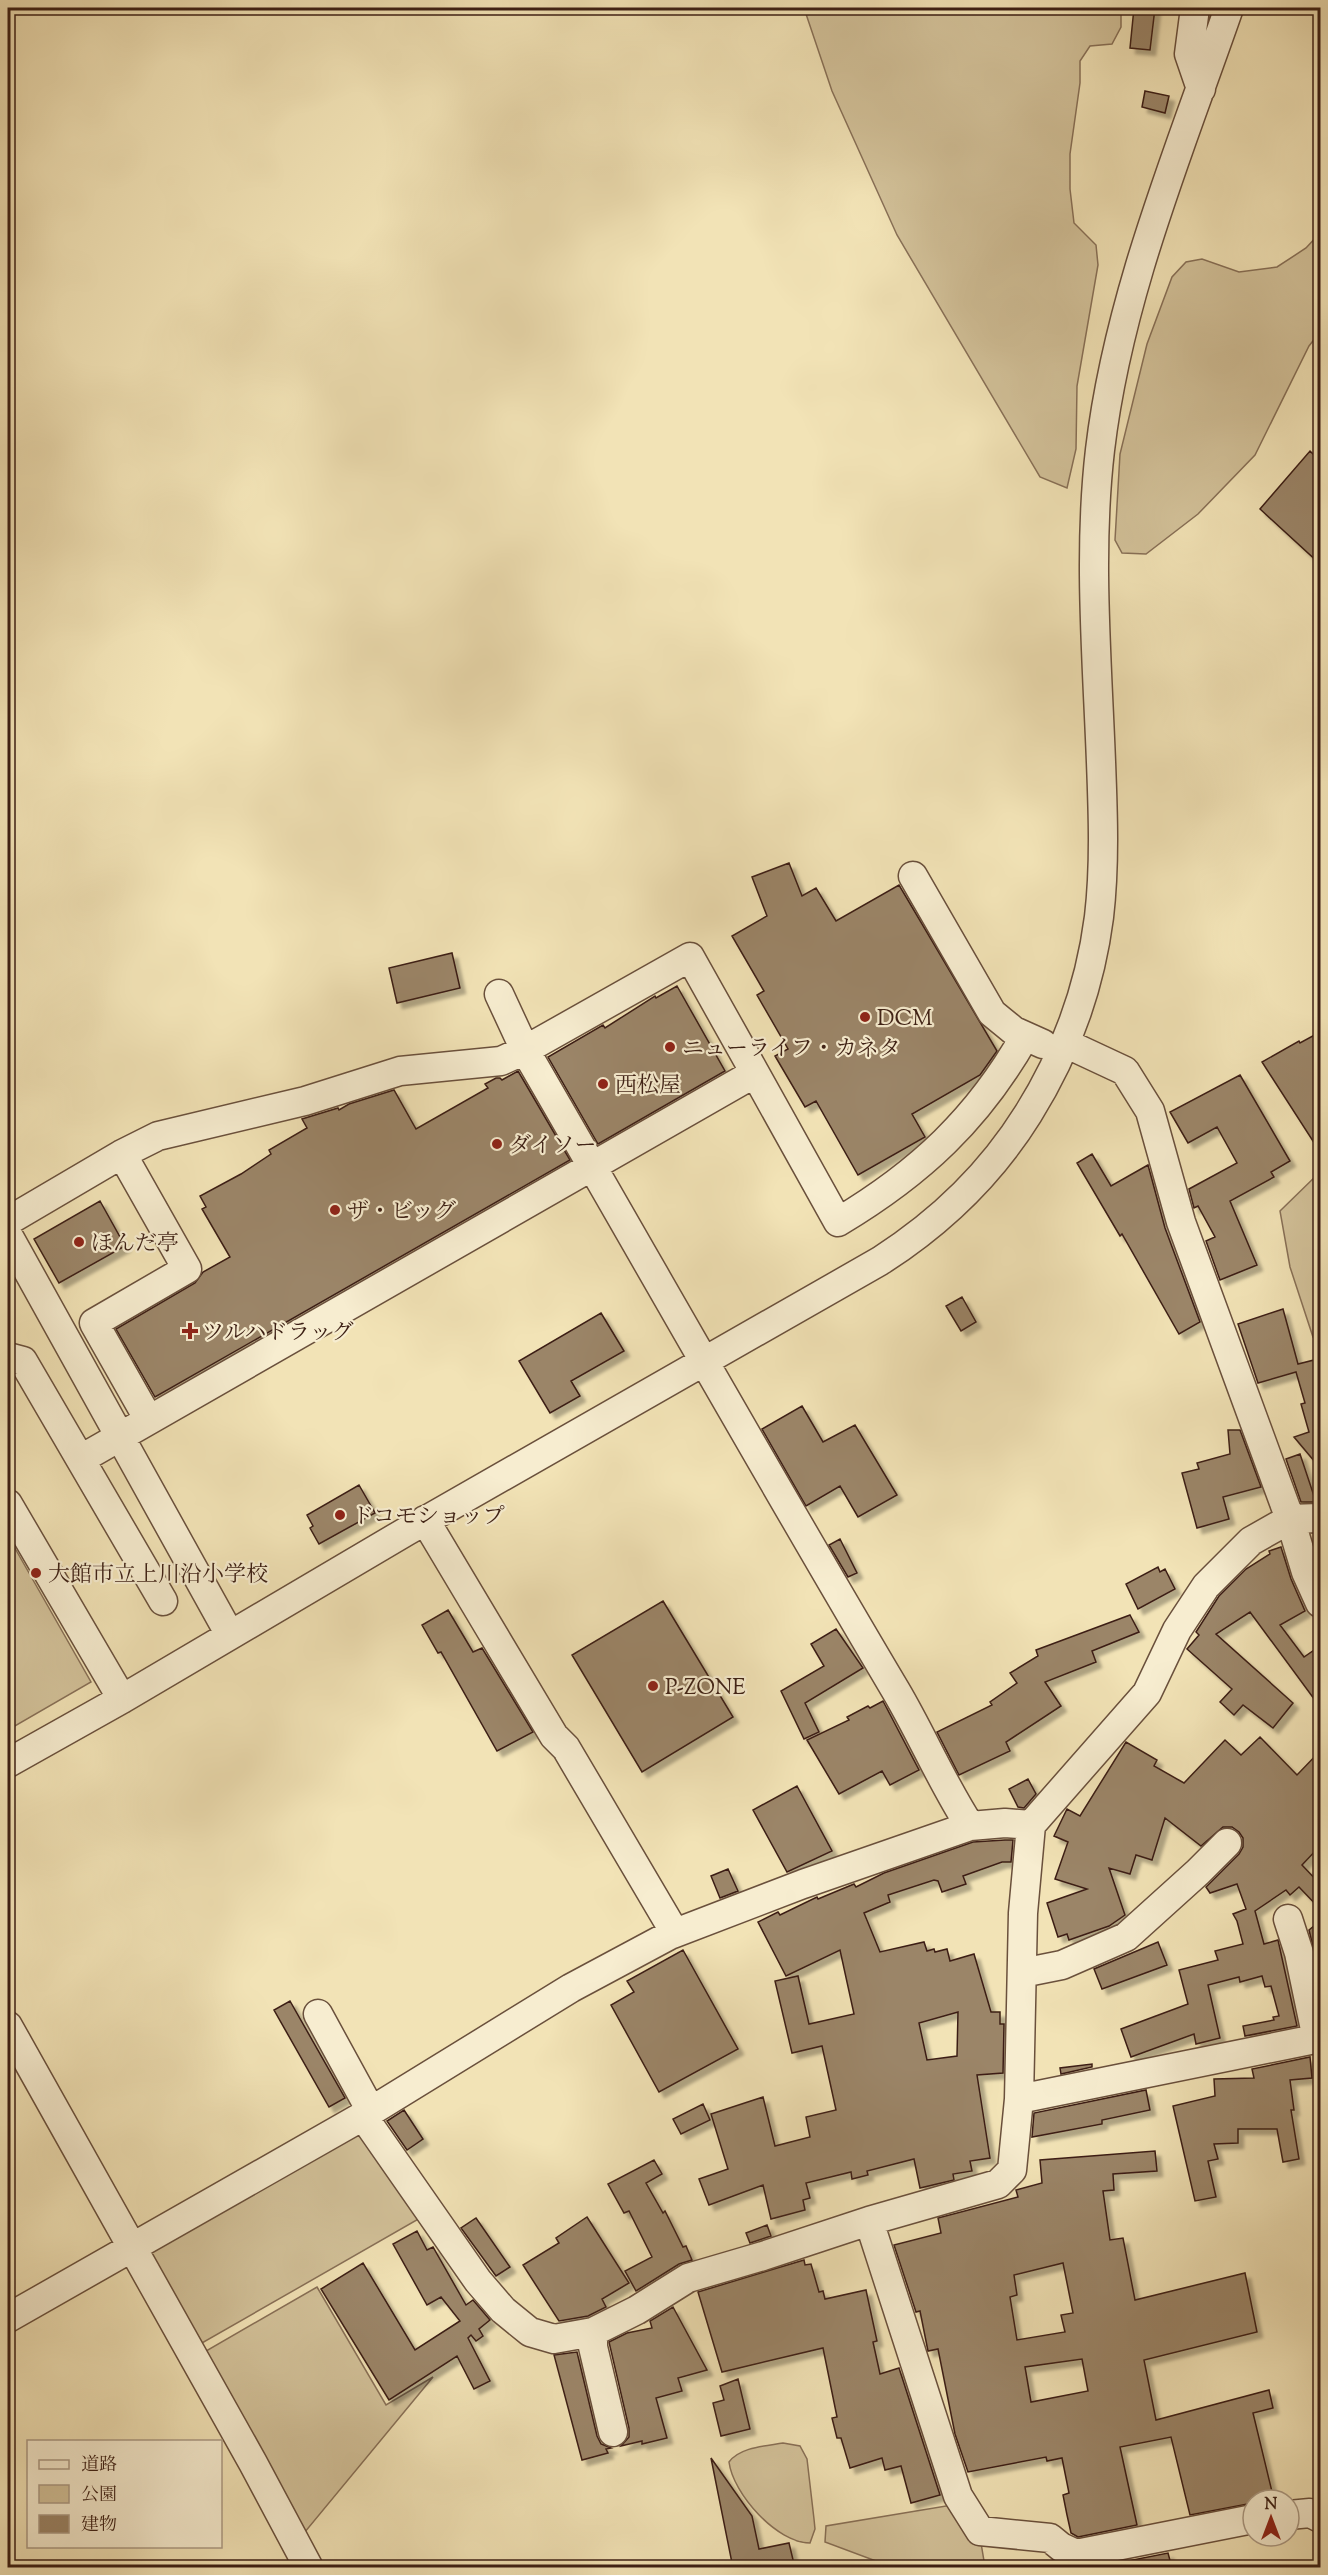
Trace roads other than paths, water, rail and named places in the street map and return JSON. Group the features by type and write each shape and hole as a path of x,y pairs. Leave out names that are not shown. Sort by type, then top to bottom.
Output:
{"street":[{"path":"1195,8 1190,54 1201,89"},
{"path":"8,1763 888,1256 959,1200 980,1180 1018,1130 1063,1048 1079,1004 1093,953 1101,886 1103,812 1094,565 1100,452 1107,400 1121,334 1136,281 1229,8"},
{"path":"913,876 992,1013 1002,1023 1025,1036 1125,1071 1150,1111 1181,1222 1290,1519 1306,1572 1320,1603"},
{"path":"8,1221 128,1150 158,1136 305,1101 400,1071 501,1061 525,1050 690,957 838,1222 900,1182 946,1143 984,1099 1009,1065 1025,1036"},
{"path":"499,994 525,1050 763,1467 897,1694 946,1788 970,1827"},
{"path":"81,1459 755,1073"},
{"path":"128,1150 187,1269 94,1323 148,1420"},
{"path":"8,1235 230,1635"},
{"path":"8,1357 23,1361 163,1601"},
{"path":"8,1504 122,1699"},
{"path":"318,2014 367,2113 478,2281 503,2310 530,2332 554,2339 592,2332 637,2310 688,2278 868,2221 998,2184 1011,2170 1019,2098 1023,1913 1031,1825 1147,1693 1177,1630 1206,1586 1251,1541 1290,1519 1320,1518"},
{"path":"425,1521 554,1736 566,1748 675,1933"},
{"path":"8,2318 367,2113 571,1988 675,1933 803,1884 970,1827 1005,1823 1031,1825"},
{"path":"1022,1973 1062,1965 1126,1937 1227,1843"},
{"path":"1019,2098 1319,2038 1299,1953 1288,1919"},
{"path":"8,2026 133,2247 309,2568"},
{"path":"868,2221 958,2496 980,2531 1050,2538 1061,2547 1076,2554 1241,2521"},
{"path":"592,2332 593,2347 613,2432"},
{"path":"1301,2514 1310,2513 1320,2518"}],"place":[{"name":"DCM","path":"865,1017"},
{"name":"ニューライフ・カネタ","path":"670,1047"},
{"name":"西松屋","path":"603,1084"},
{"name":"ダイソー","path":"497,1144"},
{"name":"ザ・ビッグ","path":"335,1210"},
{"name":"ほんだ亭","path":"79,1242"},
{"name":"ツルハドラッグ","path":"190,1331"},
{"name":"ドコモショップ","path":"340,1515"},
{"name":"大館市立上川沿小学校","path":"36,1573"},
{"name":"P-ZONE","path":"653,1686"}]}
